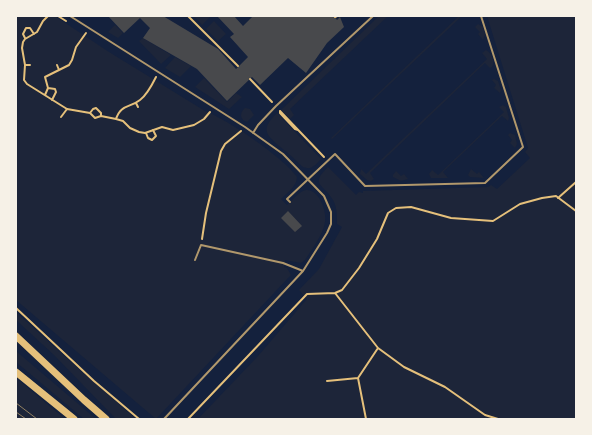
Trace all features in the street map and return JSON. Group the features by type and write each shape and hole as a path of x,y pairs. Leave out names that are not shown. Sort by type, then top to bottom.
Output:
{"main road":[{"path":"16,336 106,419"},
{"path":"16,372 74,419"}],"lane":[{"path":"70,16 74,17 213,108 254,132 288,159 308,179 324,196 331,212 331,224 327,234 303,271 164,419"},
{"path":"254,132 258,125 276,106 372,16"},
{"path":"290,202 287,199 335,154 365,186 485,184 523,147 481,16"},
{"path":"195,260 201,244 283,263 303,271"}],"path":[{"path":"25,39 34,34 48,16"},
{"path":"188,16 238,66"},
{"path":"34,34 30,28 26,28 23,34 25,39 22,48 25,65 24,80 27,84 67,109 90,113 95,118 101,116 116,119 123,122 130,128 146,133 162,127 169,130 176,130 194,124 207,116 213,108"},
{"path":"45,95 48,88 45,77 69,65 74,56 76,47 89,28"},
{"path":"25,65 30,65"},
{"path":"57,65 59,70"},
{"path":"116,119 126,105 136,103 146,93 159,73"},
{"path":"250,79 276,106"},
{"path":"48,88 55,89 56,92 52,100"},
{"path":"136,103 138,107"},
{"path":"90,113 96,108 99,109 101,116"},
{"path":"61,117 67,109"},
{"path":"280,112 299,130 327,161"},
{"path":"201,244 207,210 221,151 225,144 245,127"},
{"path":"146,133 148,138 152,140 156,136 153,130"},
{"path":"558,198 576,182"},
{"path":"188,419 307,294 335,293 342,290 359,268 377,239 388,213 396,208 411,207 451,218 493,221 520,204 556,196 576,211"},
{"path":"335,293 378,348 404,366 445,387 485,415 498,419"},
{"path":"16,308 139,419"},
{"path":"366,419 358,378 378,348"},
{"path":"327,381 358,378"}],"shaded area":[{"path":"16,16 55,16 109,52 205,111 227,122 268,150 297,177 294,186 281,199 287,205 298,194 306,190 315,193 325,212 325,222 322,232 305,260 301,263 285,260 284,267 287,268 291,275 156,419 16,300"},
{"path":"194,16 209,16 210,17 202,25"},
{"path":"379,16 388,16 290,109 294,115 290,119 281,110"},
{"path":"459,16 462,16 332,139 331,138"},
{"path":"487,16 576,16 576,419 198,419 258,356 307,299 299,290 319,269 342,227 337,224 336,209 333,200 319,181 322,173 328,167 356,195 359,192 363,193 363,191 488,187 491,185 497,189 530,158 525,152 528,148"},
{"path":"214,21 226,34 218,41 206,29"},
{"path":"478,24 483,27 485,35 483,40 478,34 480,32 475,27"},
{"path":"115,25 123,33 118,38 108,32"},
{"path":"143,38 171,55 161,64 139,41"},
{"path":"486,50 490,53 492,58 492,67 490,68 485,63 370,173 374,179 371,181 367,180 360,174 361,169 366,174 487,59 482,53"},
{"path":"175,57 191,66 180,77 165,68"},
{"path":"204,78 227,102 236,93 242,97 229,109 195,87"},
{"path":"494,79 498,81 501,90 500,93 494,88 496,85 492,80"},
{"path":"503,105 506,107 509,118 508,121 502,116 443,172 448,178 431,178 429,174 432,170 438,175 504,112 499,107"},
{"path":"245,108 250,109 254,115 247,122 243,120 241,116"},
{"path":"277,113 321,159 311,168 303,167 273,141 267,133 268,124"},
{"path":"510,133 515,135 517,144 515,148 510,143 512,140 508,135"},
{"path":"471,169 477,174 479,172 484,178 470,177 468,175"},
{"path":"396,171 401,176 404,174 408,179 401,181 393,177"},
{"path":"16,312 136,419 116,419 54,355 16,320"},
{"path":"16,351 96,419 84,419 16,362"},
{"path":"16,378 65,419 16,419"}],"building":[{"path":"108,16 163,16 218,49 236,69 248,57 230,37 234,34 217,16 234,16 243,26 253,16 334,16 337,20 340,17 344,27 327,43 306,73 288,58 260,85 252,77 227,101 197,69 143,38 150,28 140,18 124,33"},
{"path":"288,211 302,226 295,232 281,218"}],"tram line":[{"path":"16,403 37,419"},
{"path":"16,412 26,419"}]}
